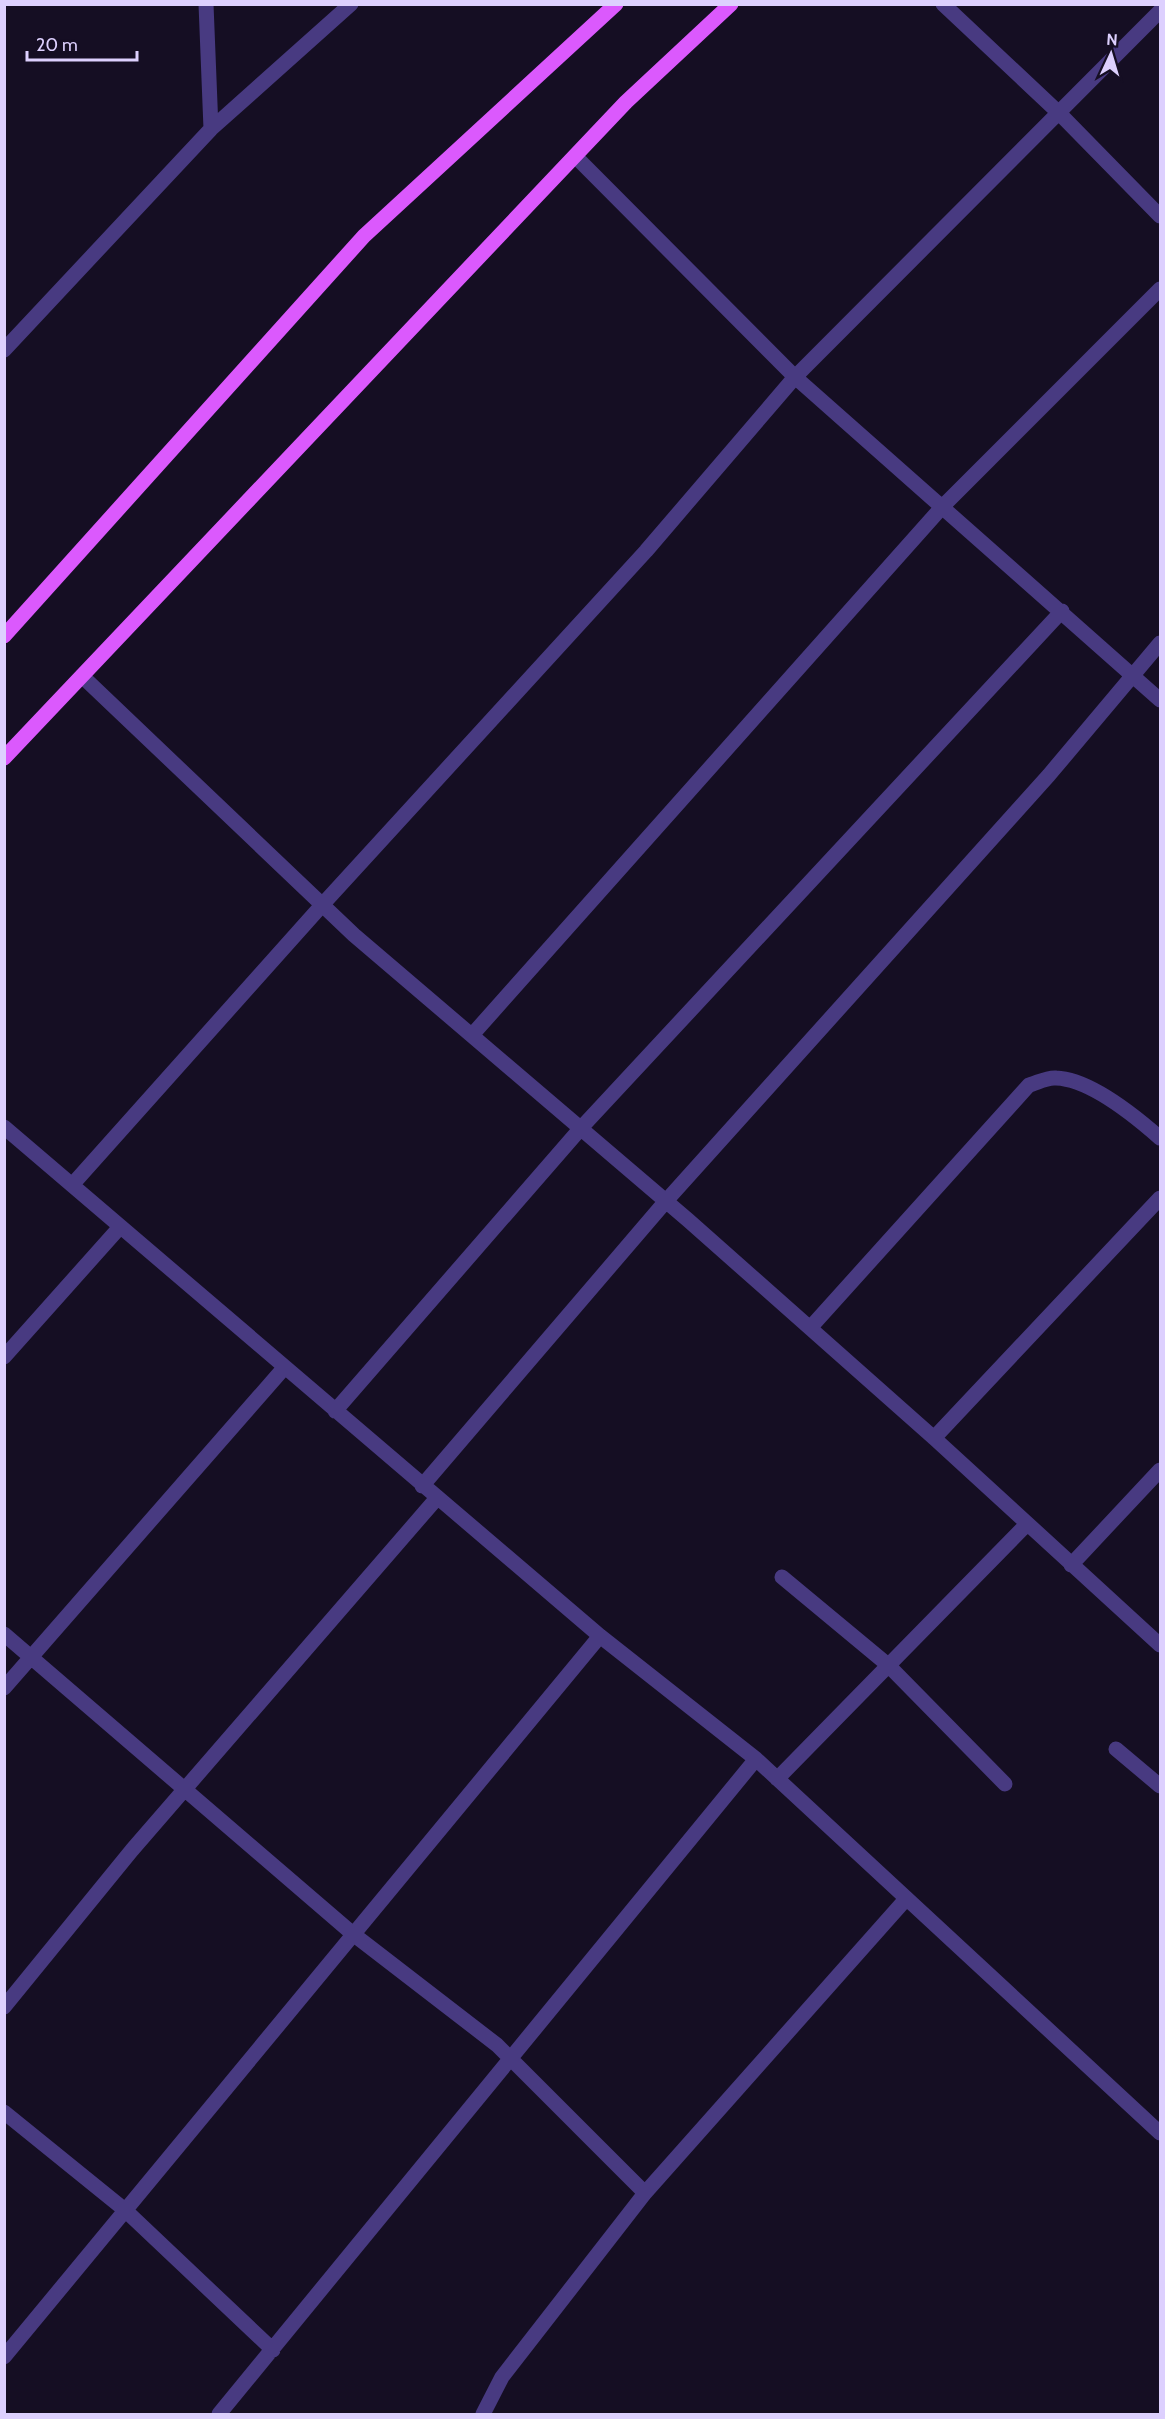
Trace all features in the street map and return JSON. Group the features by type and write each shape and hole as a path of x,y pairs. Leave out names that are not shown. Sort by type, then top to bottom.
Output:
{"main road":[{"path":"4,636 364,236 616,4"},
{"path":"4,758 626,102 731,4"}],"street":[{"path":"206,4 211,129"},
{"path":"4,350 211,129 351,4"},
{"path":"943,4 1060,114 1161,216"},
{"path":"72,1185 322,904 646,551 795,377 1161,11"},
{"path":"575,156 795,377 1161,700"},
{"path":"472,1035 943,506 1161,288"},
{"path":"335,1412 581,1128 1062,611"},
{"path":"422,1486 666,1201 1049,775 1161,643"},
{"path":"82,676 322,904 810,1328 1161,1645"},
{"path":"810,1328 1029,1085 1053,1077 1077,1080 1139,1119 1161,1138"},
{"path":"4,1127 600,1636 756,1759 1161,2133"},
{"path":"934,1438 1161,1198"},
{"path":"4,1358 120,1227"},
{"path":"4,1688 284,1368"},
{"path":"1071,1565 1161,1470"},
{"path":"4,2007 186,1789 437,1498"},
{"path":"777,1779 1027,1524"},
{"path":"782,1577 888,1665 1005,1784"},
{"path":"4,1634 353,1934 497,2045 645,2193"},
{"path":"4,2356 600,1636"},
{"path":"1116,1749 1161,1786"},
{"path":"219,2415 756,1759"},
{"path":"483,2415 502,2377 645,2193 906,1899"},
{"path":"4,2112 125,2210 273,2350"}]}
